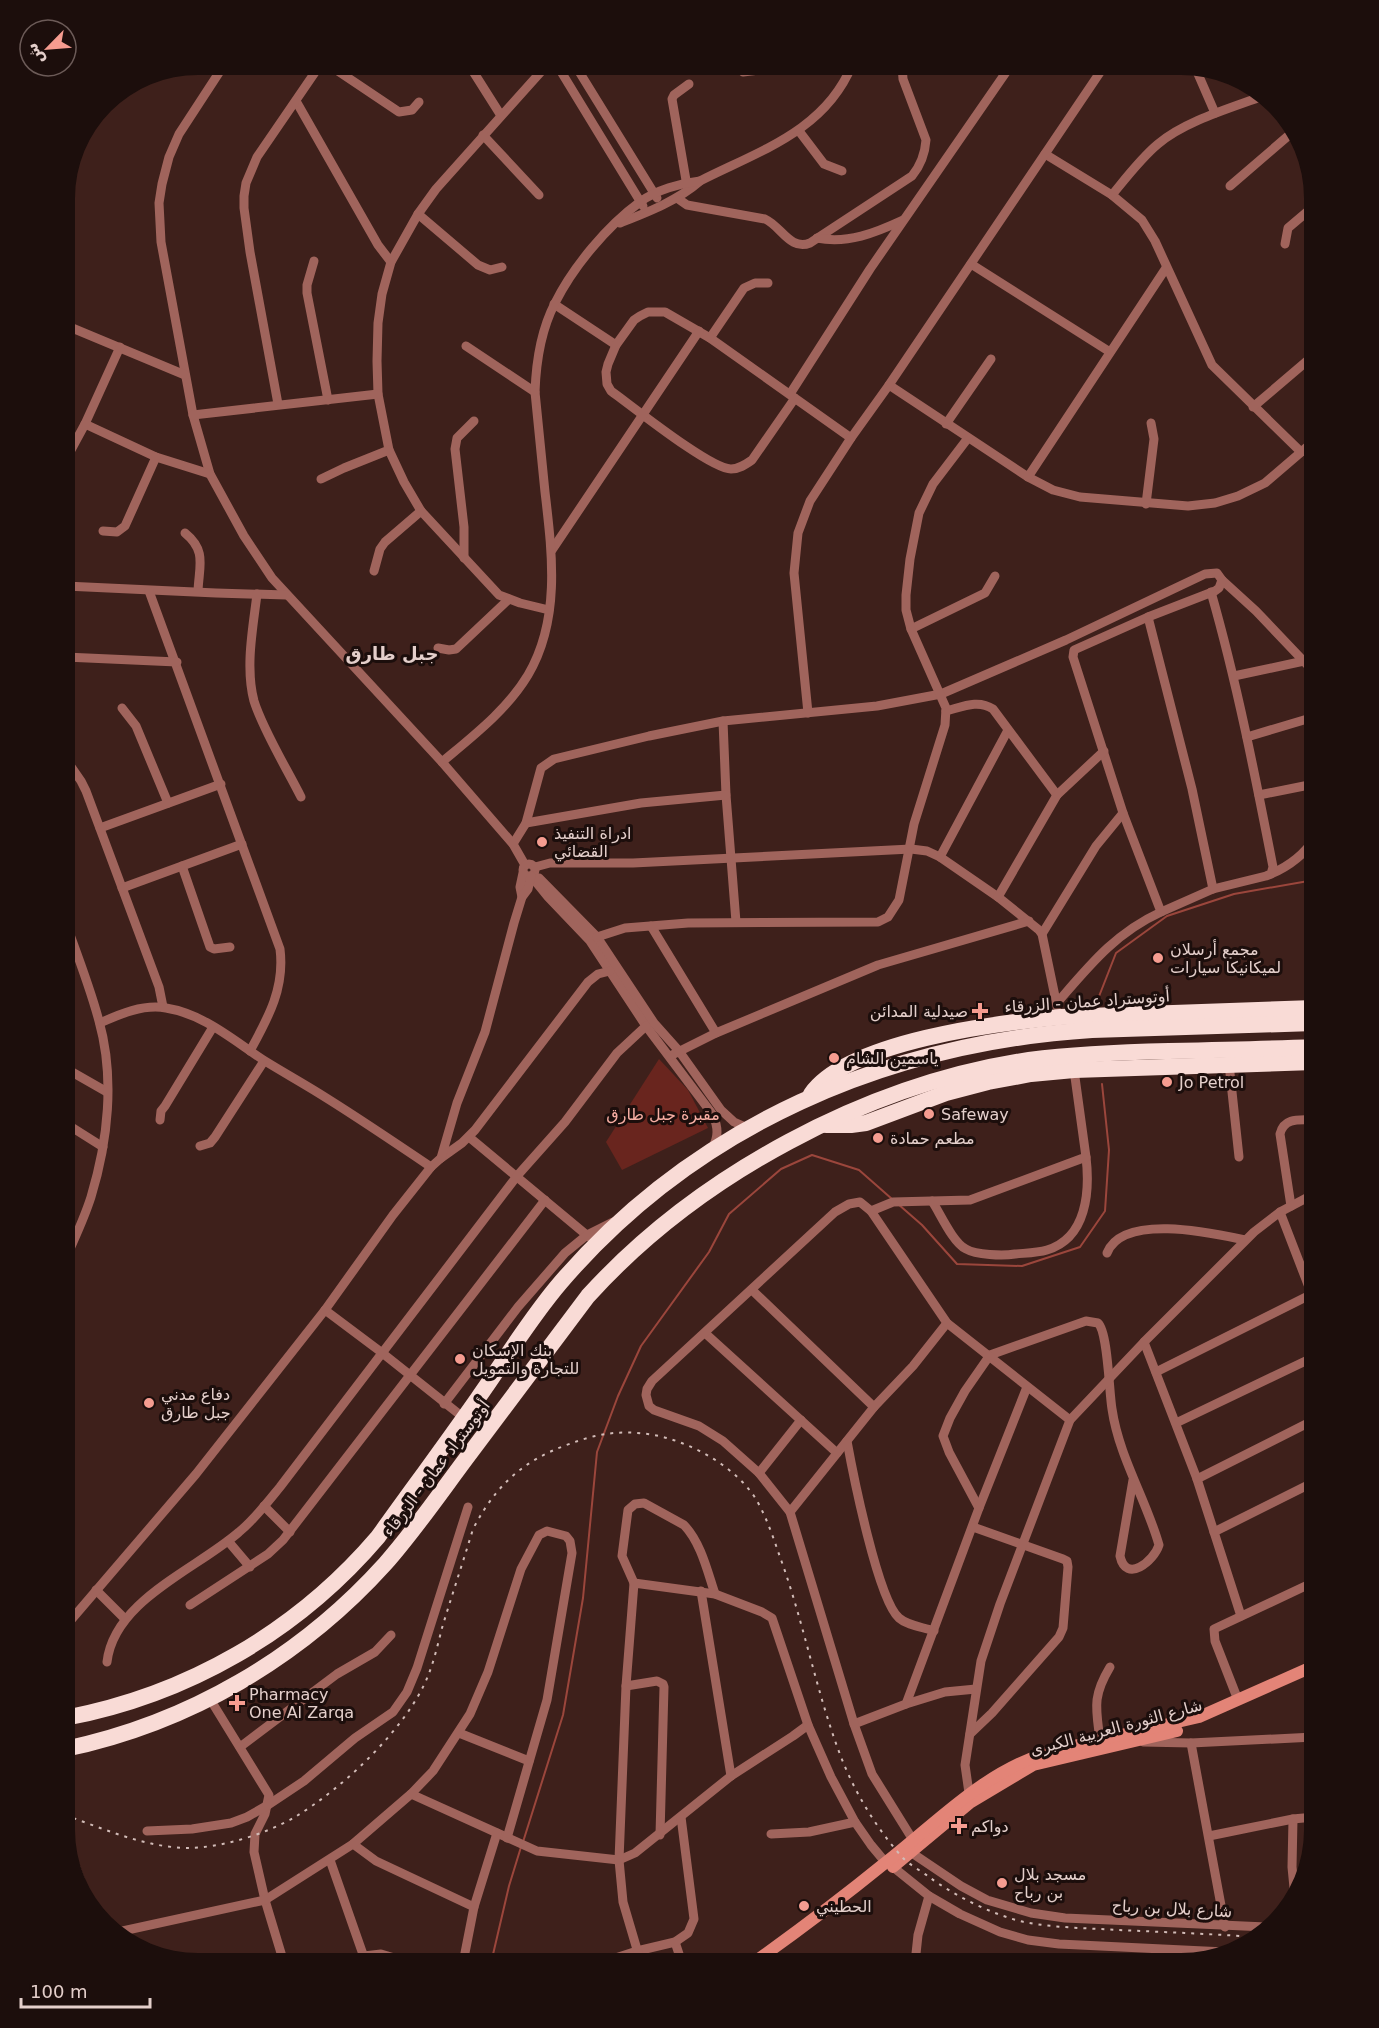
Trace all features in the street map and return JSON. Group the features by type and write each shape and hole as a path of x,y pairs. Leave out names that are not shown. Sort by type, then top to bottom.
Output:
{"highway":[{"name":"أوتوستراد عمان - الزرقاء","path":"808,1098 822,1081 840,1068 901,1045 932,1036 1020,1021 1058,1010 1304,1008"},
{"name":"أوتوستراد عمان - الزرقاء","path":"75,1715 124,1704 172,1687 235,1656 292,1618 332,1586 378,1537 592,1239 624,1218 651,1194 710,1151 808,1098 875,1071 936,1053 979,1044 1064,1032 1304,1023"},
{"path":"932,1036 936,1053"},
{"name":"أوتوستراد عمان - الزرقاء","path":"75,1746 138,1729 210,1699 261,1670 308,1636 385,1564 588,1296 615,1266 700,1197 767,1154 859,1108 944,1086 985,1068 1082,1054 1304,1047"},
{"name":"أوتوستراد عمان - الزرقاء","path":"944,1086 1074,1070 1304,1062"}],"main road":[{"name":"شارع الثورة العربية الكبرى","path":"767,1953 890,1865 912,1853 994,1776 1041,1754 1187,1720 1304,1670"},
{"name":"شارع الثورة العربية الكبرى","path":"778,1953 890,1865 913,1840 970,1798 1008,1778 1042,1762 1138,1741 1209,1720 1304,1677"}],"street":[{"path":"217,75 179,134 169,156 162,183 159,225 193,415 210,474 254,553 272,578 442,762 513,844 548,897 590,941 646,1026 674,1054 727,1117 750,1129"},
{"path":"278,404 250,252 244,196 246,183 257,157 313,75"},
{"path":"345,75 399,112 412,110 419,102"},
{"path":"476,75 500,114"},
{"path":"537,75 500,114 436,189 418,214 391,262 382,294 378,323 378,394 389,450 421,511 492,588 509,600 549,610"},
{"path":"563,75 647,212"},
{"path":"581,75 661,206"},
{"path":"442,762 501,710 527,676 544,638 549,610 552,550 535,392 540,349 554,304 585,256 641,201 655,194 687,187 799,130 833,100 848,75"},
{"path":"677,198 687,205 765,219 776,226 792,242 805,245 912,176 922,161 926,140 903,75"},
{"path":"851,438 793,396 710,338 665,312 648,312 634,320 616,345 607,367 607,384 611,391 709,461 730,469 742,467 752,460 793,396 870,269 1004,75"},
{"path":"808,713 794,589 795,547 802,518 810,501 851,438 1098,75"},
{"path":"1199,76 1215,113"},
{"path":"687,187 672,99 689,84"},
{"path":"1112,195 1157,144 1215,113 1254,99"},
{"path":"296,102 378,245 391,262"},
{"path":"799,130 824,164 842,171"},
{"path":"483,135 539,195"},
{"path":"1230,186 1288,136"},
{"path":"1045,154 1112,195 1142,220 1149,230 1212,365 1301,452"},
{"path":"614,226 677,198 687,187"},
{"path":"418,214 478,265 490,270 502,267"},
{"path":"1285,244 1288,228 1304,214"},
{"path":"817,238 829,240 864,236 903,220"},
{"path":"314,261 307,293 328,400"},
{"path":"971,264 1110,352"},
{"path":"1028,477 1166,268"},
{"path":"710,338 744,288 755,283 768,283"},
{"path":"554,304 616,345"},
{"path":"75,329 185,375"},
{"path":"552,550 699,331"},
{"path":"466,346 535,392"},
{"path":"75,442 120,347"},
{"path":"946,424 991,358"},
{"path":"1253,406 1304,363"},
{"path":"889,385 1028,477 1053,490 1080,497 1188,506 1215,503 1238,496 1265,483 1304,449"},
{"path":"193,415 378,394"},
{"path":"464,558 463,517 455,449 457,438 474,421"},
{"path":"1146,504 1154,439 1151,423"},
{"path":"85,424 156,456 210,474"},
{"path":"597,937 625,928 651,926 736,922 878,922 884,920 892,912 899,900 911,849 914,824 945,725 946,711 941,694 911,629 906,610 910,559 919,513 933,484 968,438"},
{"path":"321,479 389,450"},
{"path":"103,531 117,532 125,526 156,456"},
{"path":"374,571 380,549 385,542 421,511"},
{"path":"185,534 199,547 198,591"},
{"path":"513,844 526,823 538,775 541,768 548,762 649,736 723,722 877,706 941,694 1066,640 1205,574 1217,573 1304,661"},
{"path":"911,629 985,593 995,576"},
{"path":"1161,912 1123,813 1073,657 1074,650 1211,592 1219,588 1222,580"},
{"path":"75,587 198,591 216,594 287,595"},
{"path":"149,591 276,935 282,964 275,1003 250,1051"},
{"path":"1211,592 1248,737 1273,867 1271,874"},
{"path":"257,594 251,670 254,700 301,797"},
{"path":"438,648 456,649 509,600"},
{"path":"1148,617 1192,789 1214,889"},
{"path":"75,657 177,662"},
{"path":"1234,676 1304,661"},
{"path":"946,711 972,704 985,704 993,709 1057,795"},
{"path":"122,708 136,726 168,802"},
{"path":"1248,737 1304,720"},
{"path":"723,722 736,922"},
{"path":"940,857 1008,730"},
{"path":"998,897 1057,795 1104,751"},
{"path":"75,772 81,781 100,828 159,987 163,1007"},
{"path":"100,828 221,784"},
{"path":"1259,795 1304,786"},
{"path":"526,823 641,803 726,795"},
{"path":"1042,934 1096,846 1123,813"},
{"path":"122,888 242,844"},
{"path":"530,872 550,863 633,863 911,849 927,851 940,857 998,897 1042,934 1058,1010"},
{"path":"1058,1010 1101,952 1134,927 1161,912 1214,889 1271,874 1293,862 1304,853"},
{"path":"182,866 210,947 214,949 230,947"},
{"path":"441,1158 457,1103 485,1032 522,897 528,889 530,872"},
{"path":"530,872 597,937 654,1023 717,1124 718,1133 710,1151"},
{"path":"674,1054 716,1033 878,965 1029,921"},
{"path":"651,926 716,1033"},
{"path":"75,950 100,1023 107,1069 107,1120 103,1148 91,1198 75,1236"},
{"path":"75,1614 189,1482 325,1310 393,1215 431,1167 469,1137 588,982 598,974 610,971"},
{"path":"100,1023 127,1011 163,1007 188,1014 213,1027 327,1098 431,1167"},
{"path":"107,1662 112,1639 124,1619 167,1583 241,1532 264,1506 517,1176 565,1122 617,1053 646,1026"},
{"path":"160,1120 161,1112 213,1027"},
{"path":"200,1146 212,1141 264,1060"},
{"path":"1229,1064 1239,1157"},
{"path":"932,1201 956,1240 972,1252 1006,1255 1049,1249 1073,1233 1081,1219 1087,1200 1089,1179 1074,1070"},
{"path":"75,1074 107,1092"},
{"path":"1291,1206 1280,1134 1281,1128 1289,1122 1304,1121"},
{"path":"75,1130 103,1148"},
{"path":"444,1404 540,1280 565,1253 592,1239 469,1137"},
{"path":"871,1211 893,1202 970,1200 1086,1157"},
{"path":"970,1798 965,1765 978,1673 1022,1544 1070,1420 1245,1240 1280,1212 1304,1199"},
{"path":"190,1605 268,1554 290,1532 545,1200"},
{"path":"913,1840 872,1774 854,1724 790,1512 759,1473 713,1434 649,1406 647,1389 652,1381 841,1208 849,1204 860,1203 871,1211 947,1323 1070,1420"},
{"path":"1280,1212 1304,1272"},
{"path":"1107,1253 1111,1245 1121,1237 1150,1229 1199,1232 1245,1240"},
{"path":"752,1290 874,1407"},
{"path":"1156,1372 1304,1298"},
{"path":"325,1310 464,1418"},
{"path":"979,1508 943,1436 964,1391 990,1355 1080,1323 1091,1321 1098,1323 1103,1330 1115,1423 1133,1480 1159,1545 1157,1551 1143,1565 1131,1570 1122,1564 1120,1556 1133,1480"},
{"path":"790,1512 874,1407 913,1366 947,1323"},
{"path":"705,1333 837,1454"},
{"path":"1144,1342 1197,1479 1241,1616"},
{"path":"1176,1423 1304,1362"},
{"path":"906,1704 1027,1387"},
{"path":"759,1473 801,1420"},
{"path":"1197,1479 1304,1425"},
{"path":"847,1442 868,1537 886,1597 899,1618 907,1623 934,1631"},
{"path":"1214,1532 1304,1487"},
{"path":"637,1951 623,1902 619,1860 626,1686 634,1583 623,1562 623,1539 628,1510 640,1503 684,1525 697,1544 715,1593"},
{"path":"264,1506 290,1532"},
{"path":"147,1831 192,1829 231,1823 247,1817 304,1781 346,1744 387,1717 398,1706 417,1668 468,1507"},
{"path":"970,1734 992,1713 1059,1637 1063,1628 1068,1567 1067,1561 973,1527"},
{"path":"126,1930 265,1900 353,1844 411,1794 433,1771 459,1733 483,1686 528,1554 543,1532 562,1533 570,1541 572,1553 547,1700 507,1838"},
{"path":"228,1541 250,1567"},
{"path":"634,1583 715,1593 772,1618 808,1725 841,1799 871,1845 890,1865 929,1896 960,1914 1028,1940 1059,1944 1203,1951"},
{"path":"1238,1700 1213,1632 1216,1627 1304,1587"},
{"path":"96,1590 124,1619"},
{"path":"701,1591 731,1776"},
{"path":"240,1747 337,1674 375,1652 391,1635"},
{"path":"1100,1740 1095,1701 1101,1682 1110,1667"},
{"path":"626,1686 657,1681 664,1687 660,1835"},
{"path":"854,1724 945,1692 976,1689"},
{"path":"210,1699 268,1791 268,1805 255,1834 254,1852 281,1953"},
{"path":"411,1794 537,1851 619,1860 635,1853 731,1776 808,1725"},
{"path":"459,1733 529,1761"},
{"path":"1138,1741 1191,1743 1304,1737"},
{"path":"1191,1743 1226,1927"},
{"path":"631,1953 675,1942 688,1933 694,1919 681,1817"},
{"path":"1209,1836 1304,1818"},
{"path":"1293,1819 1293,1881"},
{"path":"771,1834 809,1832 855,1822"},
{"path":"465,1953 474,1907 497,1833"},
{"path":"353,1844 376,1861 474,1907"},
{"name":"شارع بلال بن رباح","path":"912,1853 961,1887 987,1900 1016,1910 1065,1917 1257,1927"},
{"path":"330,1860 363,1953"},
{"path":"916,1953 918,1935 929,1896"},
{"path":"675,1942 679,1953"}],"green space":[{"name":"مقبرة جبل طارق","path":"659,1059 688,1090 708,1128 622,1170 606,1142"}],"waterway":[{"path":"1096,1004 1116,953 1167,916 1234,894 1304,882"},
{"path":"898,1204 922,1225 957,1264 1022,1266 1080,1247 1105,1211 1109,1150 1102,1084"},
{"path":"523,1842 563,1715 583,1598 597,1452 618,1396 641,1346 709,1252 729,1214 781,1169 812,1155 859,1170 892,1199"},
{"path":"493,1953 521,1847"}],"railway":[{"path":"75,1819 140,1841 187,1848 214,1846 257,1834 295,1817 314,1805 372,1755 405,1716 418,1696 432,1664 473,1529 495,1494 508,1480 536,1459 571,1443 614,1433 650,1434 673,1440 704,1453 732,1472 754,1496 769,1526 788,1581 822,1701 844,1764 874,1820 906,1861 962,1898 987,1910 1024,1922 1047,1926 1244,1936"}],"place":[{"name":"ادراة التنفيذ القضائي","path":"542,842"},
{"name":"مجمع أرسلان لميكانيكا سيارات","path":"1158,958"},
{"name":"صيدلية المدائن","path":"980,1011"},
{"name":"ياسمين الشام","path":"834,1058"},
{"name":"Jo Petrol","path":"1167,1082"},
{"name":"Safeway","path":"929,1114"},
{"name":"مطعم حمادة","path":"878,1138"},
{"name":"بنك الإسكان للتجارة والتمويل","path":"460,1359"},
{"name":"دفاع مدني جبل طارق","path":"149,1403"},
{"name":"Pharmacy One Al Zarqa","path":"237,1703"},
{"name":"دواكم","path":"959,1826"},
{"name":"مسجد بلال بن رباح","path":"1002,1883"},
{"name":"الحطيني","path":"804,1906"}],"district":[{"name":"جبل طارق","path":"392,654"}]}
